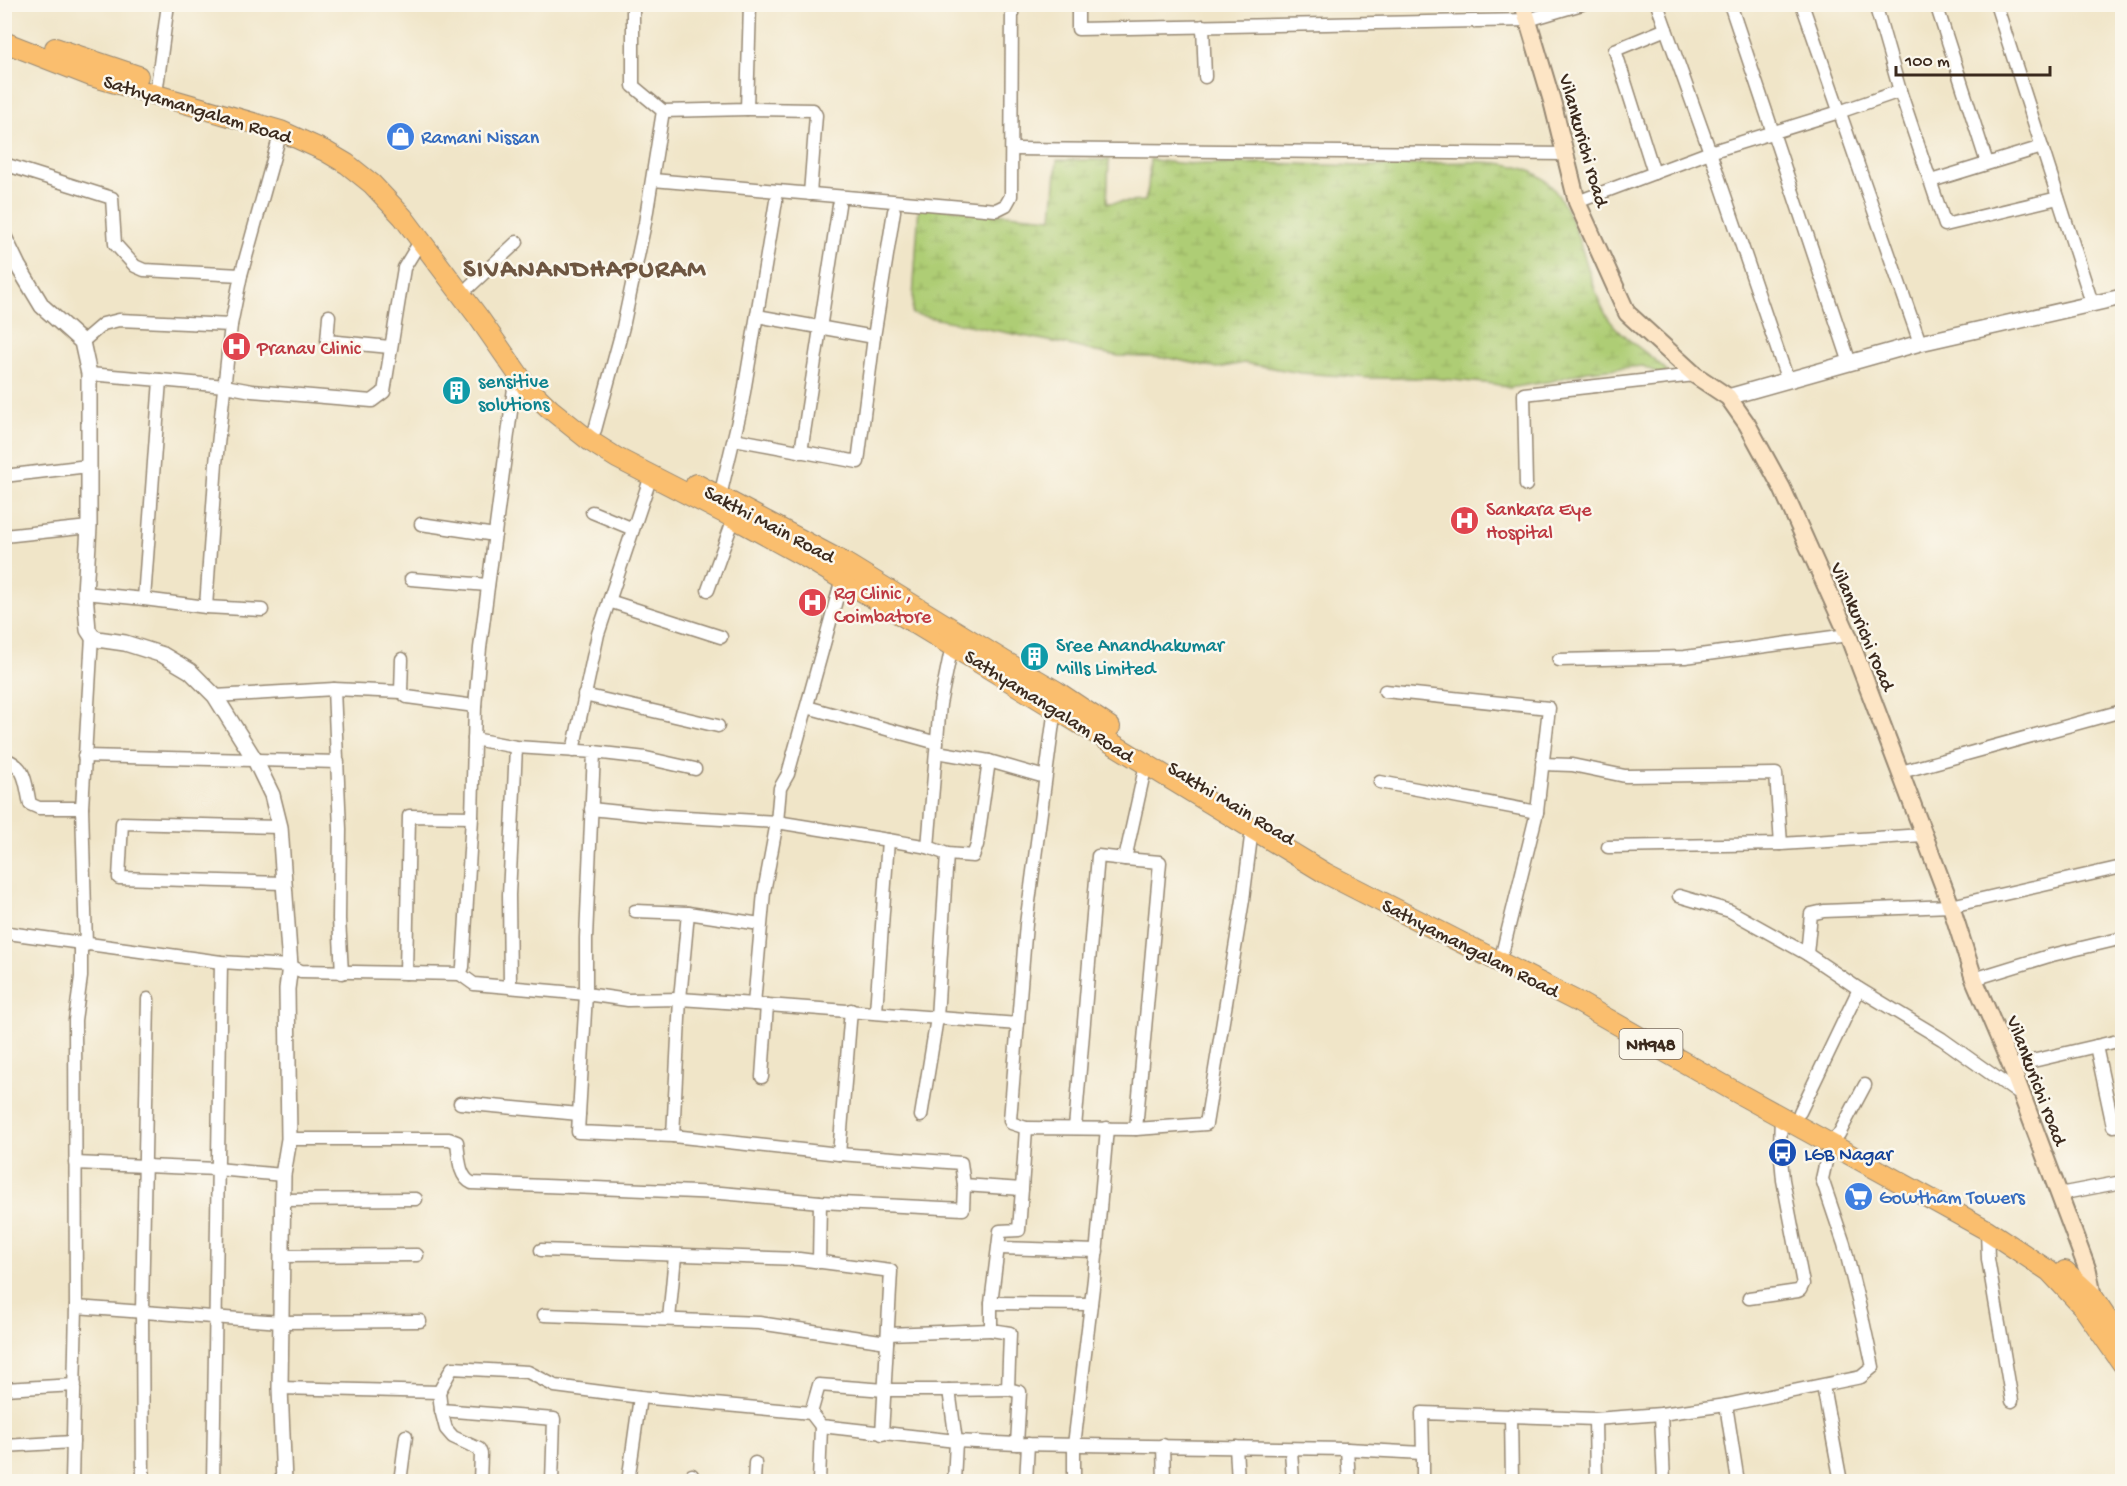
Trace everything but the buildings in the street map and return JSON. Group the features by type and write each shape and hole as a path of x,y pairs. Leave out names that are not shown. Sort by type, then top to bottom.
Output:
{"highway":[{"name":"Sakthi Main Road","path":"4,29 157,89 283,121 351,152 377,174 439,243 537,381 557,402 595,430 620,446 720,496 832,567 1056,691 1146,750 1344,868 1532,964 1740,1081 1790,1115"},
{"name":"Sathyamangalam Road","path":"4,42 91,76 157,89 281,131 326,151 347,164 372,184 421,240 527,387 590,441 651,476 832,567 952,645 1325,873 1549,986 1835,1139 1987,1230 2049,1271 2088,1302 2122,1364"},
{"name":"NH948","path":"1835,1139 1989,1218 2055,1261 2122,1340"}],"main road":[{"name":"Vilankurichi road","path":"1525,12 1566,154 1577,202 1627,313 1695,375 1728,397 1747,424 1782,488 1848,635 1951,906 1974,979 2011,1066 2088,1271 2088,1302"}],"street":[{"path":"157,89 168,4"},
{"path":"633,4 633,86 663,111 813,110 816,115 810,194"},
{"path":"747,109 750,4"},
{"path":"653,180 996,210 1006,205 1011,196 1012,4"},
{"path":"1078,4 1078,29 1525,12 1582,4"},
{"path":"1657,4 1788,381"},
{"path":"1730,4 1850,363"},
{"path":"1802,4 1920,343"},
{"path":"1875,4 1900,91 1945,225 2058,198"},
{"path":"1936,4 1987,163"},
{"path":"1996,4 2092,303"},
{"path":"1203,26 1205,77"},
{"path":"1654,173 1615,50 1666,29"},
{"path":"1577,202 1710,152 1900,91"},
{"path":"595,430 623,327 653,180 663,111"},
{"path":"206,607 216,463 231,325 241,275 281,131"},
{"path":"1931,181 2042,147"},
{"path":"1012,149 1566,154"},
{"path":"4,164 112,198 115,244 135,266 144,270 241,275"},
{"path":"720,496 742,404 776,201"},
{"path":"801,452 839,205"},
{"path":"734,440 858,462 874,337 894,211"},
{"path":"4,237 11,267 42,306 82,342 89,374 89,527 85,593 88,630 97,639 125,643 163,655 190,671 215,696 255,760 272,795 280,827 290,966 287,989 289,1139 283,1175 280,1388 284,1482"},
{"path":"89,374 372,401 384,392 404,268 421,240"},
{"path":"470,286 517,242"},
{"path":"1728,397 1920,343 2122,297"},
{"path":"328,316 327,341 390,347"},
{"path":"757,316 874,337"},
{"path":"82,342 103,324 119,320 231,325"},
{"path":"460,974 463,967 472,817 475,706 480,648 516,373"},
{"path":"1526,485 1524,394 1695,375"},
{"path":"144,598 160,380"},
{"path":"4,476 88,466"},
{"path":"573,751 598,634 651,476"},
{"path":"592,512 633,529"},
{"path":"708,590 734,518"},
{"path":"421,524 495,535"},
{"path":"4,537 89,527"},
{"path":"762,1077 760,924 764,892 777,822 780,788 788,774 807,706 832,567"},
{"path":"411,579 488,585"},
{"path":"85,593 144,598 206,607 262,610"},
{"path":"609,602 721,637"},
{"path":"1559,660 1685,657 1848,635"},
{"path":"72,1482 76,1307 75,1020 84,944 82,808 92,636"},
{"path":"928,847 940,704 952,645"},
{"path":"400,692 402,659"},
{"path":"215,696 334,689 400,692 407,697 475,706"},
{"path":"334,689 340,829 339,919 342,973"},
{"path":"1385,691 1549,708 1537,812 1503,950"},
{"path":"584,695 718,726"},
{"path":"807,706 937,747 1045,777"},
{"path":"1055,708 1026,924 1011,1123 1026,1128 1136,1129 1206,1124 1243,900 1252,829"},
{"path":"1901,772 2122,711"},
{"path":"474,739 516,747 646,758 695,769"},
{"path":"510,986 509,895 516,747"},
{"path":"289,1139 449,1139 457,1142 462,1173 467,1181 472,1183 721,1193 820,1202 963,1209 964,1185 961,1163 839,1154 673,1136 578,1132 586,994 586,938 594,752"},
{"path":"84,756 338,762"},
{"path":"4,759 22,769 30,804 39,808 82,808"},
{"path":"591,809 649,815 777,822 928,847 947,854 973,856 977,845 989,761"},
{"path":"1125,859 1146,764"},
{"path":"1542,764 1572,765 1625,776 1776,774 1781,844"},
{"path":"1380,782 1537,812"},
{"path":"406,973 410,816 472,817"},
{"path":"280,827 122,823 119,878 284,883"},
{"path":"1608,847 1781,844 1923,835"},
{"path":"876,1012 888,840"},
{"path":"921,1116 937,1018 947,854"},
{"path":"1075,1128 1098,856 1160,862 1136,1129"},
{"path":"1807,954 1811,914 1824,911 1951,906 2122,867"},
{"path":"1679,896 1730,911 1807,954 1859,989 1942,1039 2022,1096"},
{"path":"634,911 688,913 760,924"},
{"path":"673,1136 680,999 688,913"},
{"path":"8,933 221,962 290,966 301,970 342,973 460,974 474,984 628,1000 680,999 1018,1024"},
{"path":"1974,979 2052,955 2119,939"},
{"path":"213,1482 221,962"},
{"path":"1749,1298 1798,1291 1803,1284 1780,1147 1790,1115 1859,989"},
{"path":"142,1482 142,1311 148,999"},
{"path":"839,1154 851,1010"},
{"path":"2011,1066 2122,1040"},
{"path":"2096,1046 2113,1126 2122,1125"},
{"path":"1423,1482 1422,1413 1510,1414 1595,1419 1661,1414 1726,1405 1823,1386 1861,1377 1873,1367 1844,1244 1822,1179 1835,1139 1865,1085"},
{"path":"460,1102 579,1114"},
{"path":"990,1330 1000,1231 1019,1230 1026,1128"},
{"path":"1074,1482 1074,1445 1097,1251 1107,1128"},
{"path":"75,1163 217,1169 283,1175"},
{"path":"2059,1194 2122,1182"},
{"path":"964,1185 1022,1189"},
{"path":"283,1200 416,1199"},
{"path":"819,1262 820,1202"},
{"path":"1987,1230 1988,1259 2012,1401"},
{"path":"999,1248 1097,1251"},
{"path":"541,1250 799,1259 891,1271 882,1434"},
{"path":"282,1256 417,1255"},
{"path":"669,1320 675,1256"},
{"path":"991,1303 1091,1304"},
{"path":"76,1307 281,1322 420,1321"},
{"path":"544,1315 759,1323 888,1338 990,1330 1010,1333 1008,1389"},
{"path":"480,1482 481,1454 479,1449 453,1437 446,1429 441,1410 439,1392 452,1368 528,1372 555,1386 640,1397 811,1413 821,1426 819,1482"},
{"path":"4,1389 75,1385"},
{"path":"811,1413 819,1386 885,1390 1008,1389 1020,1392 1026,1482"},
{"path":"1823,1386 1841,1482"},
{"path":"280,1388 439,1392"},
{"path":"949,1390 956,1441 954,1482"},
{"path":"628,1482 640,1397"},
{"path":"1726,1405 1738,1482"},
{"path":"441,1410 554,1419 552,1482"},
{"path":"1510,1414 1512,1482"},
{"path":"1661,1414 1664,1482"},
{"path":"1595,1419 1596,1482"},
{"path":"821,1426 956,1441 1347,1449 1423,1453"},
{"path":"400,1482 406,1436"},
{"path":"4,1446 73,1442"},
{"path":"1163,1445 1164,1482"},
{"path":"1236,1447 1238,1482"},
{"path":"1291,1449 1293,1482"},
{"path":"1347,1449 1349,1482"},
{"path":"754,1463 754,1482"}],"green space":[{"path":"1150,159 1193,164 1264,163 1363,166 1489,162 1531,171 1546,181 1566,208 1596,293 1609,319 1624,336 1667,371 1659,374 1643,366 1587,371 1552,381 1509,388 1495,384 1433,378 1370,378 1301,373 1244,363 1218,368 1168,358 1119,356 1096,352 912,314 919,206 1052,218 1057,160 1109,160 1107,203 1145,201"}],"place":[{"name":"Ramani Nissan","path":"400,136"},
{"name":"Pranav Clinic","path":"236,347"},
{"name":"sensitive solutions","path":"457,391"},
{"name":"Sankara Eye Hospital","path":"1465,520"},
{"name":"Rg Clinic , Coimbatore","path":"813,603"},
{"name":"Sree Anandhakumar Mills Limited","path":"1035,656"},
{"name":"LGB Nagar","path":"1783,1153"},
{"name":"Gowtham Towers","path":"1858,1196"}],"district":[{"name":"SIVANANDHAPURAM","path":"585,267"}]}
